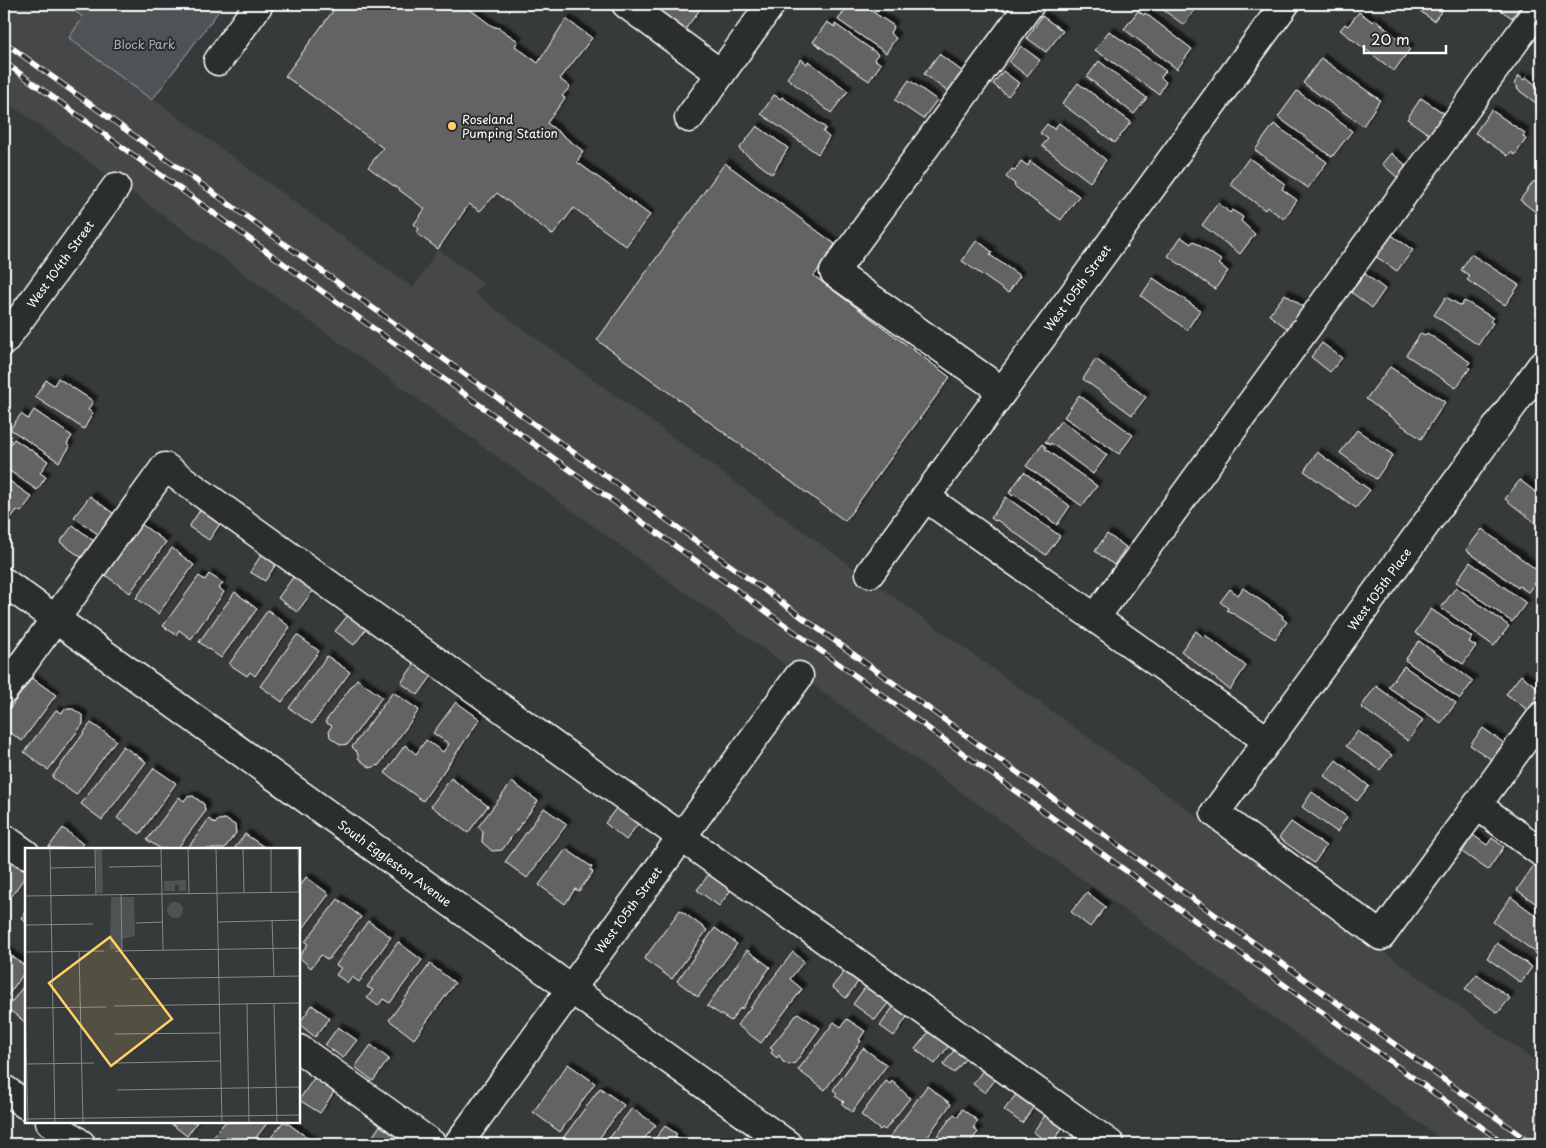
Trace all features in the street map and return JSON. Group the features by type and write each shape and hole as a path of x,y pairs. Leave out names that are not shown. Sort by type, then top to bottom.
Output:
{"street":[{"path":"218,61 259,4"},
{"path":"626,4 721,74"},
{"path":"689,118 771,4"},
{"path":"1002,391 834,272 1030,4"},
{"name":"West 105th Street","path":"870,573 1285,4"},
{"path":"1095,618 1542,4"},
{"name":"West 104th Street","path":"4,340 116,187"},
{"name":"West 105th Place","path":"1477,805 1381,936 1215,813 1542,365"},
{"path":"4,690 165,467 1110,1144"},
{"path":"925,497 1268,741"},
{"name":"South Eggleston Avenue","path":"4,582 787,1144"},
{"name":"West 105th Street","path":"458,1144 799,676"},
{"path":"1542,716 1477,805 1542,853"},
{"path":"4,838 25,853"},
{"path":"300,1050 432,1144"},
{"path":"4,1089 25,1104"},
{"path":"51,1123 81,1144"}],"shaded area":[{"path":"4,4 65,4 84,17 69,38 413,288 438,249 483,283 475,294 1542,1066 1542,1144 1448,1144 4,100"}],"green space":[{"name":"Block Park","path":"65,4 224,4 152,100 69,38 83,17"}],"building":[{"name":"Roseland Pumping Station","path":"338,4 463,4 492,26 499,28 518,41 515,46 538,63 566,19 592,38 560,79 570,87 562,96 565,98 547,123 583,151 577,162 650,215 626,246 574,208 553,235 497,193 480,211 469,204 438,249 416,233 419,229 414,224 425,209 368,167 383,148 285,76"},
{"path":"648,4 695,4 701,8 684,31"},
{"path":"849,4 861,4 894,26 890,33 896,38 886,53 838,20"},
{"path":"1155,4 1199,4 1184,25"},
{"path":"1410,4 1447,4 1434,21"},
{"path":"1492,4 1522,4 1512,18"},
{"path":"1138,11 1144,15 1145,13 1192,49 1177,69 1124,29"},
{"path":"1359,12 1373,22 1375,19 1410,49 1394,71 1340,30 1345,24 1348,26"},
{"path":"1042,16 1063,31 1046,52 1027,38"},
{"path":"827,22 835,27 835,24 878,54 874,59 881,64 869,81 813,42"},
{"path":"1109,31 1166,71 1161,77 1166,82 1159,94 1095,50"},
{"path":"1021,46 1040,60 1027,76 1009,62"},
{"path":"939,54 963,72 948,92 924,74"},
{"path":"1321,58 1380,100 1363,126 1303,83"},
{"path":"801,59 807,64 808,61 848,91 831,113 787,78"},
{"path":"1099,61 1147,98 1134,114 1087,77"},
{"path":"1003,71 1019,83 1008,96 993,84"},
{"path":"1519,76 1524,80 1526,77 1542,90 1540,106 1517,89 1518,87 1514,84"},
{"path":"909,80 937,100 923,119 895,100"},
{"path":"1078,83 1131,122 1115,143 1062,104"},
{"path":"1297,91 1352,131 1332,157 1278,117"},
{"path":"774,95 781,99 782,97 826,128 823,132 829,137 818,154 761,114"},
{"path":"1421,98 1445,114 1430,135 1407,119"},
{"path":"1491,110 1525,133 1523,136 1526,139 1515,155 1511,152 1508,156 1475,133"},
{"path":"1059,123 1106,160 1090,182 1042,146 1048,139 1040,133 1047,124 1054,129"},
{"path":"1274,124 1327,162 1308,188 1255,150"},
{"path":"757,126 788,148 772,174 739,149"},
{"path":"1391,153 1406,165 1404,167 1407,169 1398,178 1382,164"},
{"path":"1249,158 1285,184 1282,189 1297,200 1284,219 1267,207 1265,210 1230,184"},
{"path":"1021,161 1028,166 1030,161 1079,196 1061,220 1014,186 1015,184 1006,177 1012,169 1015,170"},
{"path":"725,163 835,244 814,276 950,377 845,521 597,340"},
{"path":"1534,181 1542,188 1542,217 1520,200"},
{"path":"1218,203 1230,213 1232,210 1243,217 1241,221 1255,234 1240,254 1202,225"},
{"path":"1390,234 1413,250 1397,271 1375,256"},
{"path":"1181,237 1191,244 1193,241 1222,261 1219,264 1228,271 1215,289 1168,256"},
{"path":"977,240 992,252 990,255 1020,276 1008,293 962,261"},
{"path":"1471,254 1519,285 1505,305 1467,280 1470,276 1461,270"},
{"path":"1365,274 1385,289 1372,308 1351,292"},
{"path":"1153,278 1200,310 1187,330 1141,296"},
{"path":"1285,294 1308,310 1292,332 1269,315"},
{"path":"1446,297 1461,306 1464,301 1493,318 1490,321 1493,323 1478,345 1434,315"},
{"path":"1421,333 1425,335 1427,333 1470,362 1467,366 1470,368 1456,388 1406,355"},
{"path":"1322,343 1342,358 1330,372 1311,357"},
{"path":"1096,359 1146,397 1132,415 1083,379"},
{"path":"1390,367 1445,402 1421,439 1366,399"},
{"path":"58,378 93,401 88,410 93,413 84,429 35,397 46,380 54,385"},
{"path":"1079,395 1133,435 1119,454 1064,417"},
{"path":"34,410 72,436 67,444 70,447 59,462 10,429 21,414 28,419"},
{"path":"1061,420 1107,455 1093,474 1051,443 1050,445 1045,442"},
{"path":"1357,430 1393,455 1376,479 1340,453"},
{"path":"14,439 48,461 40,473 46,477 37,490 4,467 4,444 8,447"},
{"path":"1042,444 1046,447 1045,449 1097,486 1082,506 1026,466"},
{"path":"1317,452 1370,490 1356,508 1304,471"},
{"path":"1024,472 1070,506 1057,525 1014,494 1013,496 1009,493"},
{"path":"4,477 32,497 21,512 17,510 8,522 4,520"},
{"path":"1520,480 1542,497 1542,528 1505,499"},
{"path":"90,496 114,514 99,535 74,517"},
{"path":"1006,497 1060,536 1046,555 997,520 995,521 991,518"},
{"path":"202,507 222,521 209,540 189,527"},
{"path":"141,524 166,542 130,593 105,575"},
{"path":"73,525 95,542 82,558 60,542"},
{"path":"1482,529 1542,574 1528,592 1519,586 1518,588 1466,550"},
{"path":"1107,534 1126,547 1114,565 1095,551"},
{"path":"172,548 194,565 158,614 136,598"},
{"path":"264,551 278,561 265,581 250,572"},
{"path":"1470,562 1526,603 1512,622 1456,582"},
{"path":"209,574 223,583 219,588 224,592 191,639 179,630 176,635 163,626 199,576 205,580"},
{"path":"294,576 313,591 297,612 278,598"},
{"path":"1456,587 1509,626 1494,646 1441,608"},
{"path":"1243,588 1283,616 1282,618 1287,622 1275,639 1227,610 1228,608 1220,602 1230,589 1238,595"},
{"path":"235,592 257,609 221,658 199,642"},
{"path":"1431,609 1472,637 1469,642 1476,646 1463,664 1415,633"},
{"path":"268,610 290,627 255,676 250,672 247,676 229,664"},
{"path":"349,614 367,628 354,645 335,631"},
{"path":"1196,631 1203,637 1205,635 1246,666 1230,690 1181,651"},
{"path":"297,635 319,651 282,702 260,686"},
{"path":"1419,641 1473,681 1460,699 1405,660"},
{"path":"327,656 350,672 312,724 289,708"},
{"path":"417,660 434,673 418,695 401,683"},
{"path":"1404,666 1456,703 1441,723 1388,687"},
{"path":"1521,675 1542,691 1528,710 1506,694"},
{"path":"32,678 56,695 22,741 4,728 4,716"},
{"path":"357,679 382,697 348,744 341,745 330,737 329,730 332,726 325,722"},
{"path":"1376,686 1423,720 1408,741 1361,707"},
{"path":"393,692 419,710 379,765 370,768 359,759 357,752 352,747"},
{"path":"456,702 480,719 423,801 385,773 405,745 416,754 426,740 443,752 449,744 433,733"},
{"path":"64,709 73,709 83,716 83,724 48,770 24,752 56,710 62,713"},
{"path":"91,723 116,740 76,795 52,777"},
{"path":"1483,728 1504,743 1492,760 1470,745"},
{"path":"1358,731 1392,755 1380,770 1346,746"},
{"path":"123,746 146,762 102,820 81,804"},
{"path":"1336,760 1369,786 1357,801 1324,776"},
{"path":"154,768 176,783 140,834 117,818"},
{"path":"451,778 488,806 468,833 431,806"},
{"path":"512,782 538,801 502,850 492,851 482,842 483,831 478,827"},
{"path":"1312,792 1347,817 1337,832 1302,807"},
{"path":"193,796 204,804 205,812 178,848 159,848 147,840 179,797 184,801 187,797"},
{"path":"620,803 641,820 626,840 605,823"},
{"path":"544,808 567,824 527,878 505,862"},
{"path":"209,819 215,824 218,820 225,819 235,825 236,833 225,848 188,848"},
{"path":"1291,822 1326,846 1314,863 1279,838"},
{"path":"63,828 83,844 80,848 48,848"},
{"path":"245,834 266,848 235,848"},
{"path":"1473,835 1487,845 1492,838 1504,847 1488,870 1462,852"},
{"path":"566,849 592,867 590,870 593,872 579,891 575,889 565,904 539,885"},
{"path":"8,858 25,870 25,876 11,897 4,892 4,864"},
{"path":"1534,865 1542,870 1542,908 1517,890"},
{"path":"712,870 734,886 719,906 697,890"},
{"path":"306,877 329,894 300,933 300,886"},
{"path":"1087,892 1106,907 1090,927 1071,912"},
{"path":"1511,897 1542,920 1542,957 1493,922"},
{"path":"338,899 361,917 328,960 321,955 311,968 300,958 308,944 305,942"},
{"path":"680,910 707,930 672,979 644,959"},
{"path":"25,912 25,921 21,918"},
{"path":"368,921 391,937 359,982 352,977 348,983 336,975 341,968 336,965"},
{"path":"715,928 737,944 698,997 677,981"},
{"path":"398,942 422,960 390,1003 383,999 378,1006 367,998 373,990 367,987"},
{"path":"1497,943 1532,967 1521,983 1487,958"},
{"path":"4,950 25,966 25,971 4,1001"},
{"path":"747,950 770,967 742,1009 741,1007 731,1021 707,1006"},
{"path":"793,952 804,961 790,979 802,989 761,1043 737,1025"},
{"path":"430,964 455,983 414,1039 389,1020"},
{"path":"847,968 861,978 846,998 832,987"},
{"path":"1477,974 1510,998 1498,1013 1465,989"},
{"path":"25,984 25,1022 7,1008"},
{"path":"867,985 889,1002 875,1020 853,1004"},
{"path":"895,1004 909,1014 894,1036 880,1026"},
{"path":"312,1005 330,1018 315,1037 300,1025"},
{"path":"798,1013 820,1028 795,1063 790,1065 783,1062 779,1055 777,1058 771,1053 773,1050 770,1048"},
{"path":"847,1019 865,1031 859,1040 861,1041 825,1090 798,1070 834,1022 841,1027"},
{"path":"338,1027 357,1040 343,1058 325,1045"},
{"path":"932,1028 951,1043 935,1064 915,1049"},
{"path":"371,1045 389,1059 373,1081 355,1067"},
{"path":"958,1045 969,1054 954,1073 943,1065"},
{"path":"863,1048 887,1065 852,1112 842,1104 844,1102 835,1096 837,1093 833,1090"},
{"path":"568,1064 595,1083 560,1132 533,1112"},
{"path":"986,1066 999,1075 985,1093 973,1084"},
{"path":"314,1078 334,1092 320,1113 300,1101"},
{"path":"886,1081 890,1084 892,1081 910,1098 885,1130 882,1128 880,1130 861,1115"},
{"path":"927,1086 951,1104 922,1144 901,1144 890,1137"},
{"path":"600,1088 624,1105 595,1144 564,1144 560,1142"},
{"path":"1018,1092 1035,1105 1022,1123 1004,1110"},
{"path":"632,1108 656,1125 643,1140 645,1144 605,1144"},
{"path":"962,1109 978,1121 973,1128 978,1132 969,1144 931,1144 954,1114 958,1117"},
{"path":"1049,1110 1066,1123 1051,1144 1033,1132"},
{"path":"383,1121 406,1137 400,1144 377,1144 371,1139"},
{"path":"170,1123 196,1123 187,1136"},
{"path":"224,1123 267,1123 251,1144 208,1144"},
{"path":"282,1123 287,1123 316,1144 266,1144"},
{"path":"665,1126 677,1134 675,1136 686,1144 651,1144"},
{"path":"1082,1135 1095,1144 1075,1144"}],"railway":[{"path":"4,42 1533,1144"},
{"path":"4,62 1505,1144"}],"place":[{"name":"Roseland Pumping Station","path":"452,126"}]}
